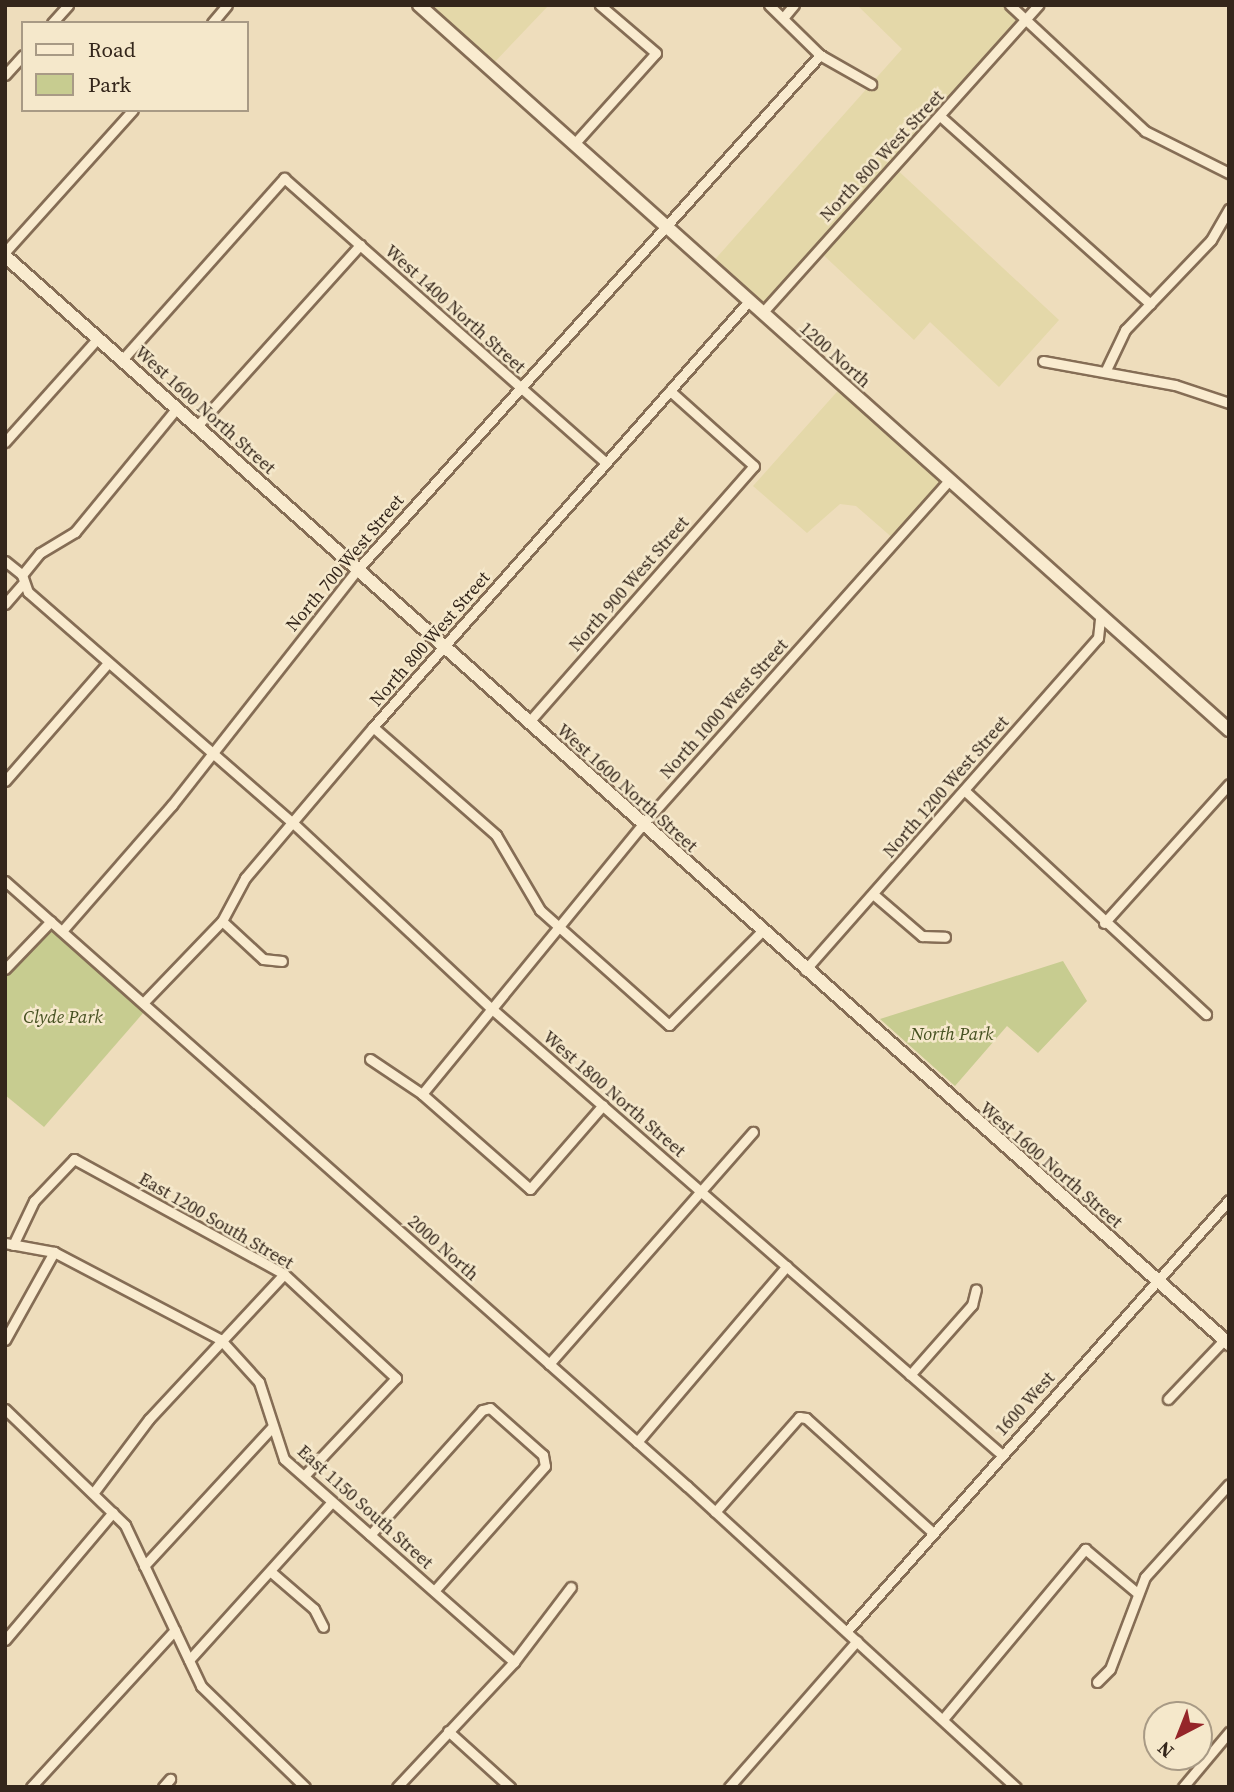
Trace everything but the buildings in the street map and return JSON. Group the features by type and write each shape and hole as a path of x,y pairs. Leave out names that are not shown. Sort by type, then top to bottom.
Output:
{"street":[{"path":"54,21 68,5"},
{"path":"214,21 227,5"},
{"name":"1200 North","path":"419,5 1100,619 1229,730"},
{"path":"574,144 656,53 600,5"},
{"path":"769,5 820,55 871,84"},
{"path":"783,18 794,5"},
{"path":"1010,5 1145,131 1229,173"},
{"name":"North 800 West Street","path":"762,313 1038,5"},
{"name":"North 700 West Street","path":"62,931 213,752 357,570 517,386 820,55"},
{"path":"5,75 21,57"},
{"path":"5,254 131,112"},
{"path":"940,116 1150,304"},
{"name":"West 1400 North Street","path":"122,360 284,178 606,463"},
{"path":"1105,372 1125,330 1211,240 1229,209"},
{"path":"197,426 359,246"},
{"name":"West 1600 North Street","path":"5,254 761,932 1226,1342"},
{"name":"North 800 West Street","path":"144,1003 222,921 245,878 373,727 749,301"},
{"path":"5,442 97,339"},
{"path":"1043,361 1175,385 1229,404"},
{"name":"North 900 West Street","path":"528,723 754,466 670,391"},
{"path":"5,604 40,553 75,532 137,464 148,439 177,408"},
{"name":"North 1000 West Street","path":"422,1094 642,825 948,480"},
{"name":"West 1800 North Street","path":"5,561 107,664 292,821 492,1009 1001,1454"},
{"name":"North 1200 West Street","path":"805,970 1098,638 1100,619"},
{"path":"5,781 107,664"},
{"path":"373,727 496,835 541,910 669,1025 761,932"},
{"path":"1104,923 1229,784"},
{"path":"964,790 1104,923 1206,1014"},
{"name":"2000 North","path":"5,881 637,1442 1016,1787"},
{"path":"873,894 922,936 945,937"},
{"path":"5,969 51,920"},
{"path":"222,921 263,960 282,961"},
{"path":"370,1059 422,1094 530,1189 603,1105"},
{"path":"549,1364 753,1132"},
{"name":"East 1200 South Street","path":"9,1244 29,1209 74,1159 284,1274 396,1378 304,1476"},
{"name":"1600 West","path":"847,1631 1001,1454 1229,1200"},
{"name":"East 1150 South Street","path":"9,1244 54,1252 220,1339 259,1382 285,1459 514,1662"},
{"path":"5,1340 54,1252"},
{"path":"637,1442 787,1266"},
{"path":"94,1492 149,1419 220,1339 284,1274"},
{"path":"910,1375 972,1305 976,1289"},
{"path":"1168,1399 1226,1342"},
{"path":"370,1535 490,1408 548,1460 434,1591"},
{"path":"5,1409 113,1512 144,1566 207,1694 305,1787"},
{"path":"715,1512 799,1417 806,1418 932,1532"},
{"path":"144,1566 273,1426"},
{"path":"1097,1682 1110,1669 1130,1625 1136,1592 1229,1483"},
{"path":"190,1660 332,1502"},
{"path":"5,1640 113,1512"},
{"path":"943,1719 1085,1549 1136,1592"},
{"path":"270,1571 314,1609 323,1627"},
{"path":"397,1787 514,1662 571,1587"},
{"path":"31,1787 175,1630"},
{"path":"729,1787 857,1641"},
{"path":"448,1731 510,1787"},
{"path":"1183,1787 1229,1732"},
{"path":"163,1787 170,1779"}],"shaded area":[{"path":"419,5 549,5 489,68"},
{"path":"857,5 1010,5 1026,20 892,165 1059,320 999,387 930,322 914,340 818,250 762,313 710,265 902,49"},
{"path":"843,385 949,480 895,540 856,506 840,504 807,533 753,486"}],"green space":[{"name":"Clyde Park","path":"51,928 144,1012 44,1127 5,1095 5,976"},
{"name":"North Park","path":"1063,961 1087,1001 1038,1053 1007,1026 955,1086 880,1019"}]}
